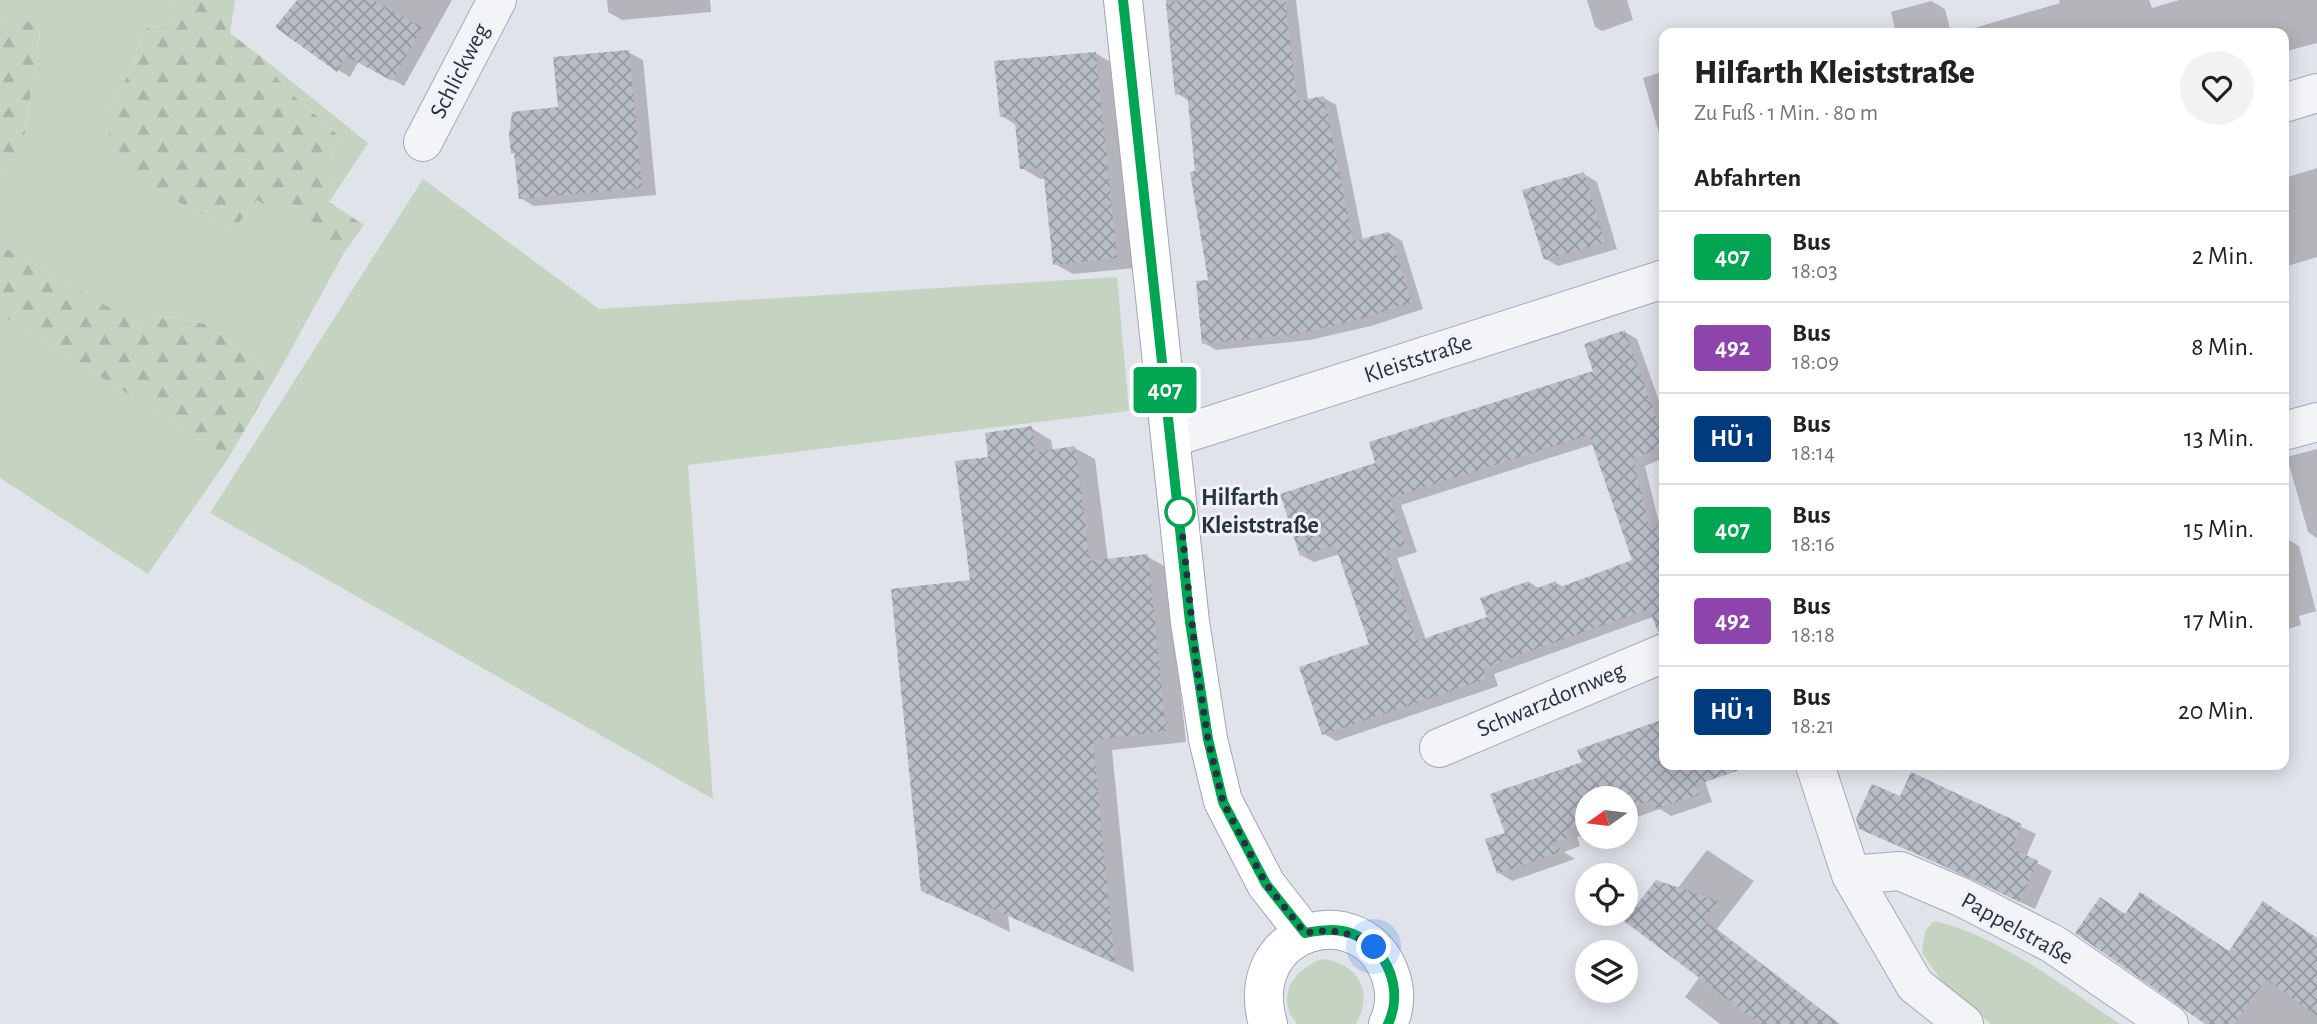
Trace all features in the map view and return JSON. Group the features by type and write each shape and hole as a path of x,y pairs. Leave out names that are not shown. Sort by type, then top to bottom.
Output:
{"main road":[{"path":"1123,0 1190,622 1208,739 1223,802 1266,884 1305,933"},
{"path":"1268,1024 1262,1004 1263,982 1271,961 1285,945 1305,933 1329,929 1353,934 1374,947 1388,966 1395,989 1393,1014 1388,1024"}],"street":[{"name":"Schlickweg","path":"423,142 497,0"},
{"path":"2289,101 2317,93"},
{"name":"Kleiststraße","path":"1171,438 1659,281"},
{"path":"2289,430 2317,422"},
{"name":"Schwarzdornweg","path":"1439,748 1659,655"},
{"path":"1817,770 1851,875 1915,985 1964,1024"},
{"name":"Pappelstraße","path":"1851,875 1900,872 1961,897 2053,944 2169,1024"}],"green space":[{"path":"0,0 176,0 170,23 145,29 127,77 107,112 162,194 233,230 257,199 344,253 278,373 234,347 210,325 172,317 135,322 0,245 0,175 24,138 40,32 18,14 0,24"},
{"path":"176,0 235,0 230,33 260,56 285,88 338,135 330,169 329,202 364,225 344,253 257,200 233,230 162,194 110,142 107,112 127,77 145,29 170,23"},
{"path":"18,14 40,31 24,138 0,175 0,24"},
{"path":"260,56 368,143 329,202 330,169 338,135 285,88"},
{"path":"423,179 599,309 1117,277 1129,411 688,465 713,799 210,513"},
{"path":"0,245 135,322 172,317 210,325 234,347 278,373 229,457 0,314"},
{"path":"0,314 229,457 148,574 0,478"},
{"path":"1934,921 1958,928 2007,950 2120,1024 1991,1024 1941,980 1922,953 1925,931"},
{"path":"1323,959 1346,967 1360,981 1364,1001 1356,1024 1297,1024 1290,1014 1287,994 1290,985 1303,969"}],"building":[{"path":"297,0 372,0 422,27 392,81 346,56 337,72 275,27"},
{"path":"1188,0 1285,0 1297,101 1324,96 1353,241 1389,232 1412,302 1358,320 1296,334 1202,344 1196,281 1208,280 1190,172 1195,171 1187,93 1175,95 1166,3"},
{"path":"629,50 642,188 519,199 514,153 511,154 509,136 512,112 558,107 553,57"},
{"path":"1096,52 1117,258 1053,265 1043,168 1020,169 1014,115 1000,117 994,61"},
{"path":"1584,172 1605,242 1544,260 1522,190"},
{"path":"1625,330 1659,426 1659,448 1633,459 1650,529 1659,526 1659,632 1649,609 1483,668 1486,679 1322,735 1299,667 1369,644 1335,545 1300,556 1280,494 1375,463 1369,442 1593,371 1584,344","holes":["1589,435 1632,560 1558,588 1556,581 1532,590 1529,581 1480,598 1487,617 1417,641 1386,551 1405,545 1390,498"]},
{"path":"1032,426 1035,452 1075,446 1090,561 1148,554 1166,731 1093,740 1115,963 989,907 991,922 921,891 891,589 970,580 955,461 988,457 985,433"},
{"path":"1659,721 1659,770 1737,771 1696,785 1699,795 1655,809 1652,800 1638,805 1638,786 1575,786 1575,826 1565,830 1568,838 1548,845 1565,850 1497,874 1485,839 1505,833 1490,794 1582,762 1577,750"},
{"path":"1911,772 2022,824 2012,848 2038,861 2019,902 1970,877 1859,829 1856,819 1872,784 1900,796"},
{"path":"1656,880 1719,901 1704,920 1839,1024 1760,1024 1631,926 1638,926 1638,903"},
{"path":"2140,892 2229,951 2263,901 2317,938 2317,1016 2266,979 2234,1024 2205,1024 2075,933 2100,897 2125,914"}],"bus line":[{"name":"407","path":"1123,0 1190,622 1208,739 1223,802 1266,884 1305,933 1329,929 1353,934 1374,947 1388,966 1395,989 1393,1014 1388,1024"}],"place":[{"name":"Hilfarth Kleiststraße","path":"1180,512"}],"route":[{"path":"1180,512 1190,622 1208,739 1223,802 1266,884 1305,933 1329,929 1353,934 1374,947"}]}
